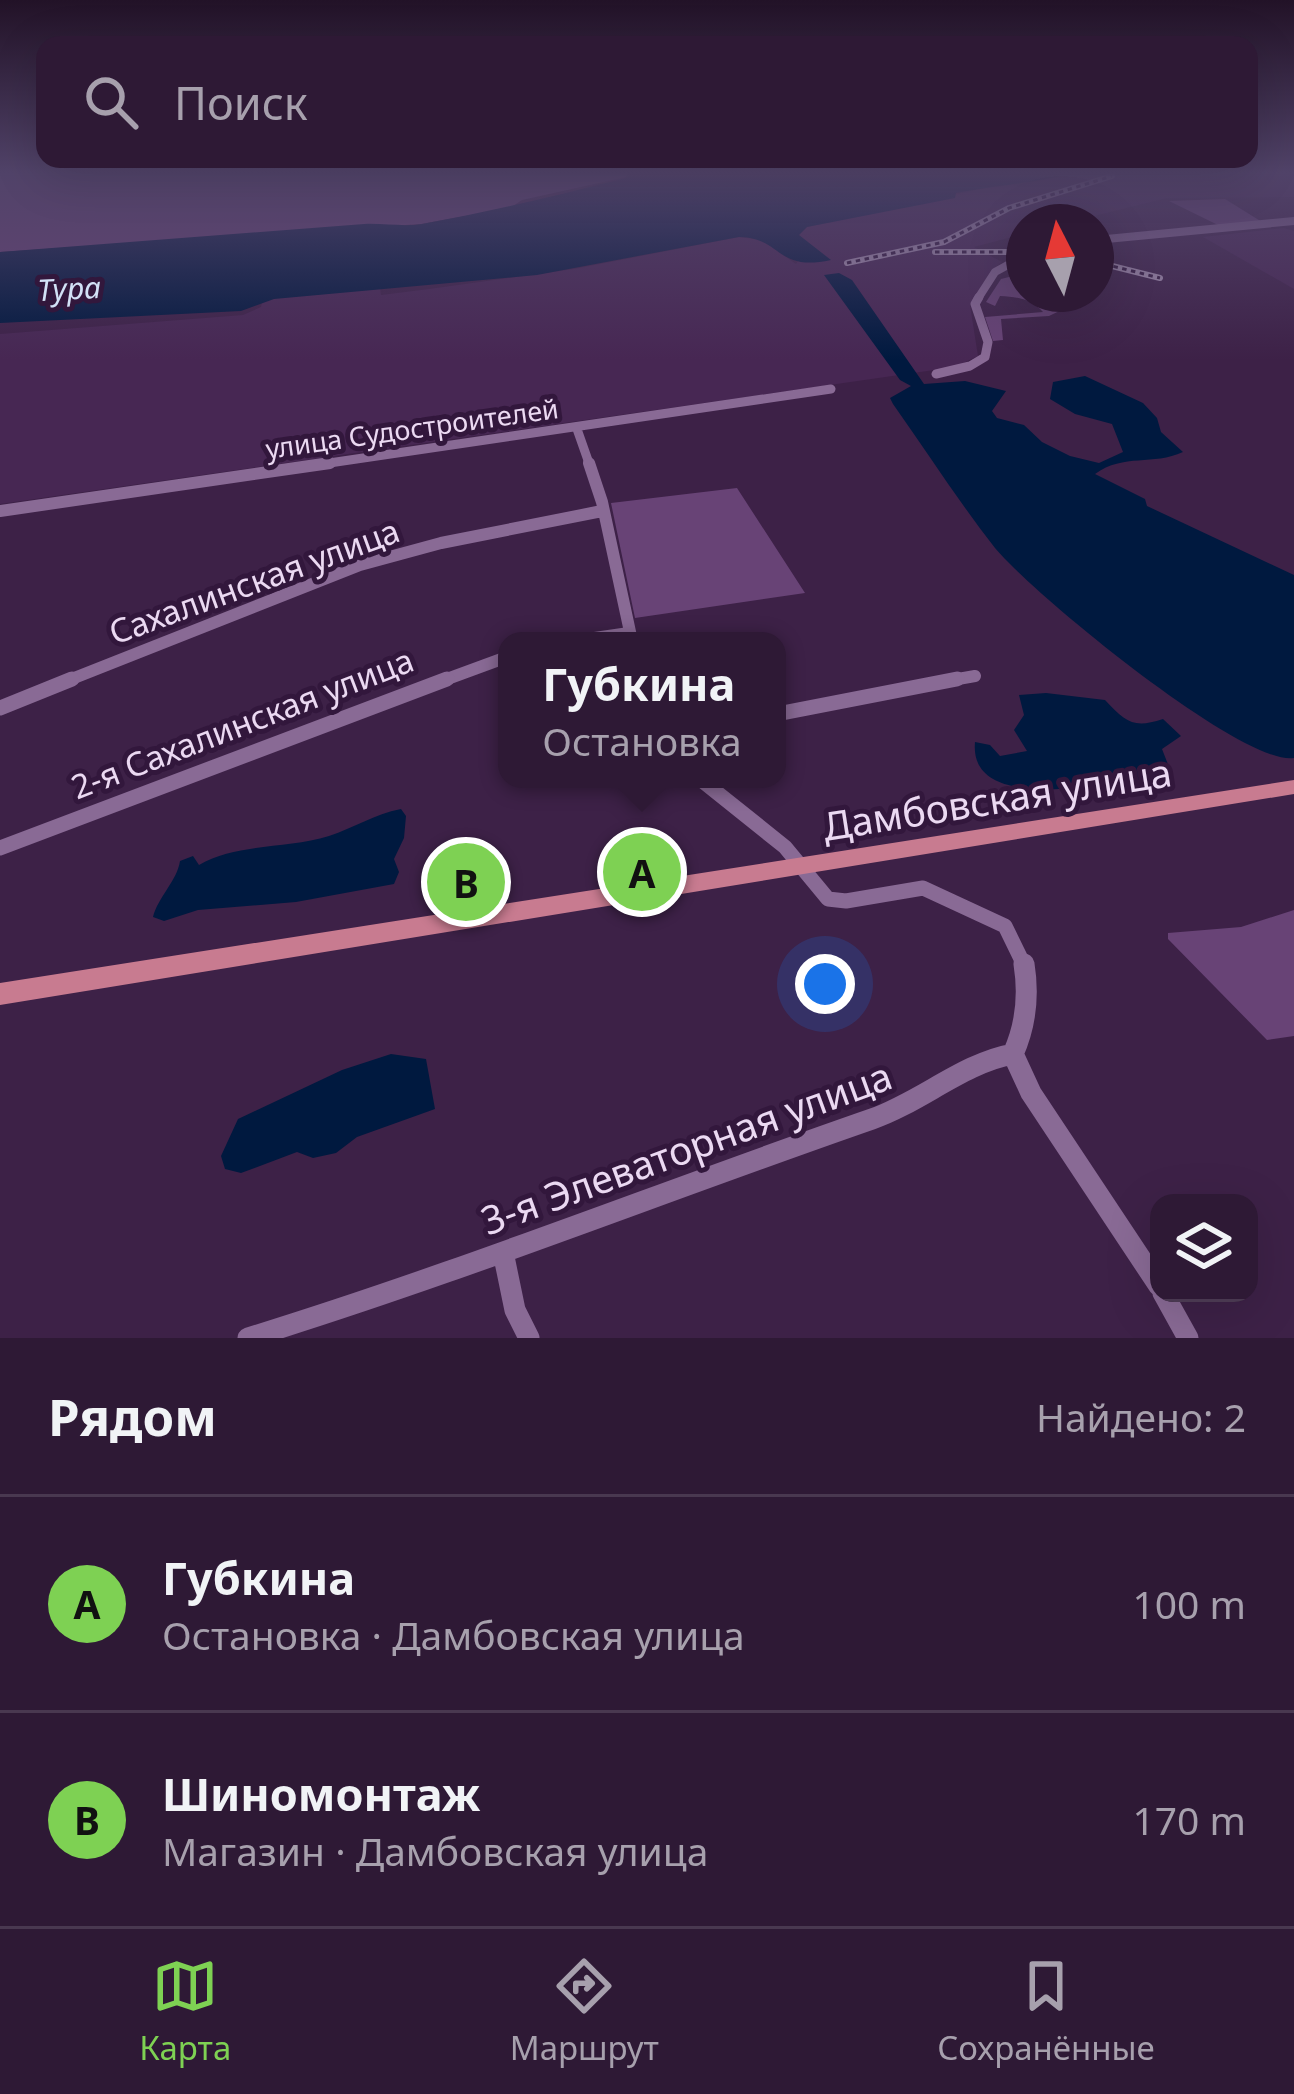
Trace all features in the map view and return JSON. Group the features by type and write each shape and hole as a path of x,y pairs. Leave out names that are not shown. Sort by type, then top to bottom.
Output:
{"main road":[{"name":"Дамбовская улица","path":"0,994 1294,787"}],"street":[{"path":"936,374 976,364 987,356 989,343 975,304 994,272 1006,266"},
{"name":"улица Судостроителей","path":"0,511 831,389"},
{"path":"577,429 591,463 629,632"},
{"name":"Сахалинская улица","path":"0,708 360,565 441,542 602,511"},
{"name":"2-я Сахалинская улица","path":"0,848 498,660"},
{"path":"786,712 975,676"},
{"path":"711,788 802,865 828,899 836,902 923,889 1005,926 1023,956 1028,987 1022,1033 1013,1054 1031,1093 1150,1273"},
{"name":"3-я Элеваторная улица","path":"248,1338 413,1287 910,1106 992,1058 1013,1054"},
{"path":"503,1252 515,1310 529,1338"},
{"path":"1168,1302 1188,1338"}],"shaded area":[{"path":"0,235 249,235 0,252"},
{"path":"799,235 1006,235 974,247 1002,262 990,272 970,305 978,356 955,367 0,504 0,334 243,315 261,307 263,298 380,286 381,295 429,289 574,269 739,237 762,240 796,264 809,244"},
{"path":"1294,235 1294,289 1203,237"},
{"path":"1006,278 1006,297 1000,296 995,306 986,302"},
{"path":"1057,312 1001,319 1003,340 993,341 985,317"},
{"path":"737,488 805,593 635,618 611,503"},
{"path":"1294,910 1294,1036 1267,1040 1168,939 1168,933 1241,927"}],"water":[{"name":"Тура","path":"215,235 800,235 831,260 799,262 764,243 739,237 537,275 274,299 241,311 0,323 0,252"},
{"path":"839,273 852,280 924,384 965,381 1006,391 992,411 997,418 1024,425 1042,442 1070,456 1099,463 1123,452 1112,424 1075,414 1050,399 1053,382 1085,376 1143,403 1157,418 1161,432 1183,452 1117,464 1095,474 1145,499 1147,506 1294,575 1294,758 1268,753 1186,707 1092,636 995,548 893,404 890,398 911,386 900,380 824,275"},
{"path":"1019,695 1105,700 1137,723 1163,719 1181,736 1162,749 1171,772 1080,788 1019,787 995,780 979,765 975,742 990,745 1000,756 1027,751 1014,730 1024,715"},
{"path":"401,809 406,816 404,838 394,859 399,872 394,884 296,902 198,910 164,921 153,917 180,861 193,856 199,865 229,853 313,840"},
{"path":"391,1054 426,1059 435,1109 357,1137 336,1153 313,1158 297,1152 241,1173 225,1169 221,1156 238,1119 342,1070"}],"railway":[{"path":"847,263 957,235"},
{"path":"935,252 1006,252"},
{"path":"1114,266 1160,278"}],"place":[{"name":"Губкина","path":"642,872"},
{"name":"Шиномонтаж","path":"466,882"}]}
